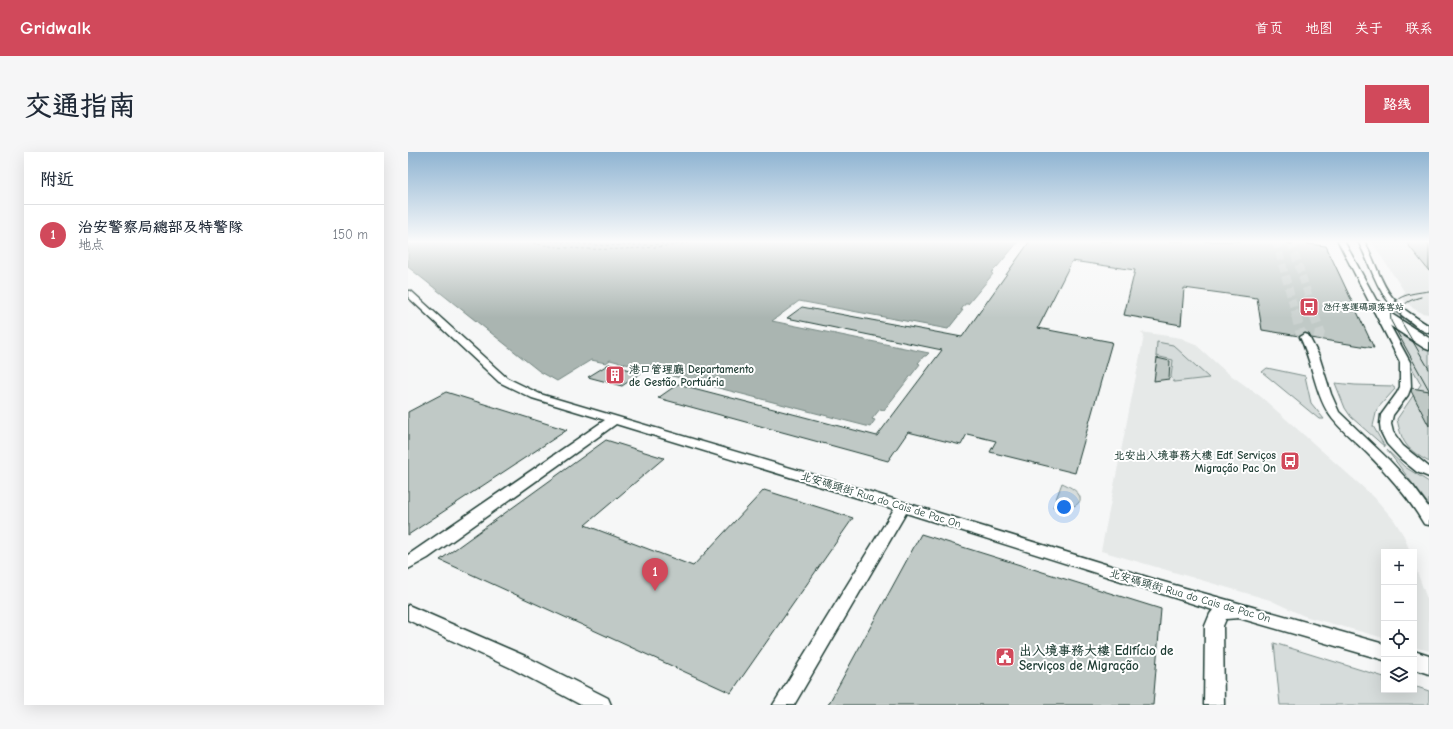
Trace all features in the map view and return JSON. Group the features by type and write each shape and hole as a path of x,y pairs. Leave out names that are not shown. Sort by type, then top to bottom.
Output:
{"main road":[{"path":"1374,304 1388,318 1425,337"}],"street":[{"path":"1355,267 1405,362 1407,377 1403,393 1387,415 1386,423 1388,434 1394,445 1429,473"},
{"path":"1372,267 1390,301 1425,337"},
{"name":"北安碼頭街 Rua do Cais de Pac On","path":"408,293 503,380 536,396 903,507 1085,565 1245,613 1381,651"},
{"path":"1311,341 1329,404 1334,413 1380,457 1404,483 1429,520"},
{"path":"408,563 423,554 613,420"},
{"path":"783,705 903,507"},
{"path":"408,612 518,662 601,705"},
{"path":"1214,705 1214,626 1216,619 1222,612 1245,613"},
{"path":"1417,661 1429,665"}],"shaded area":[{"path":"408,267 997,267 968,304 965,304 961,310 963,310 948,329 799,301 772,321 929,353 918,363 920,364 884,410 880,409 872,419 875,420 870,427 610,360 606,363 591,360 557,381 539,371"},
{"path":"1388,267 1429,267 1429,314 1422,313 1414,309 1403,299 1404,291"},
{"path":"1386,305 1429,338 1429,462 1415,453 1407,445 1399,427 1397,419 1421,384 1382,315 1383,309"},
{"path":"1141,332 1181,338 1195,344 1225,371 1260,396 1374,497 1394,520 1404,536 1409,549 1381,549 1381,637 1304,616 1270,600 1101,551 1144,336"},
{"path":"1157,342 1173,345 1209,378 1174,382 1171,377 1173,360 1156,356"},
{"path":"1267,368 1305,376 1311,403 1324,419 1319,419 1262,372"},
{"path":"1335,383 1394,386 1395,389 1377,409 1373,426 1385,447 1351,417 1345,408"},
{"path":"1387,450 1405,467 1429,482 1429,505"},
{"path":"1062,483 1071,488 1080,497 1080,501 1077,505 1063,508 1053,507"},
{"path":"1417,572 1429,604 1429,651 1417,648"},
{"path":"1274,643 1381,676 1381,693 1417,693 1417,687 1429,691 1429,705 1280,705"}],"building":[{"path":"1012,267 1069,267 1038,328 1112,342 1075,473 990,452 996,441 967,434 961,445 908,432 888,461 658,398 678,384 877,436 942,350 787,318 802,307 962,337"},
{"path":"1113,267 1336,267 1374,348 1311,338 1309,334 1305,333 1299,336 1262,330 1257,298 1184,288 1181,325 1124,315 1135,270"},
{"path":"1157,358 1170,361 1169,379 1154,381"},
{"name":"港口管理廳 Departamento de Gestão Portuária","path":"609,364 641,373 622,386 588,377"},
{"path":"1412,388 1429,391 1429,426 1411,391"},
{"path":"446,392 567,430 408,535 408,412"},
{"path":"606,440 664,458 585,525 693,566 764,490 853,518 731,693 440,560"},
{"name":"出入境事務大樓 Edifício de Serviços de Migração","path":"921,534 1161,609 1153,705 828,705"}],"tunnel":[{"path":"1283,267 1296,316"},
{"path":"1299,267 1315,316"},
{"path":"1296,315 1300,331 1305,337"},
{"path":"1314,315 1320,332 1318,339"}],"tram line":[{"path":"1429,291 1401,297 1392,306 1391,312 1391,321 1429,390"},
{"path":"1421,297 1411,300 1404,305 1402,308 1401,317 1402,323 1429,369"}],"place":[{"name":"氹仔客運碼頭落客站","path":"1309,307"},
{"name":"港口管理廳 Departamento de Gestão Portuária","path":"615,375"},
{"name":"北安出入境事務大樓 Edf. Serviços Migração Pac On","path":"1290,461"},
{"name":"治安警察局總部及特警隊","path":"655,591"},
{"name":"出入境事務大樓 Edifício de Serviços de Migração","path":"1005,657"}]}
